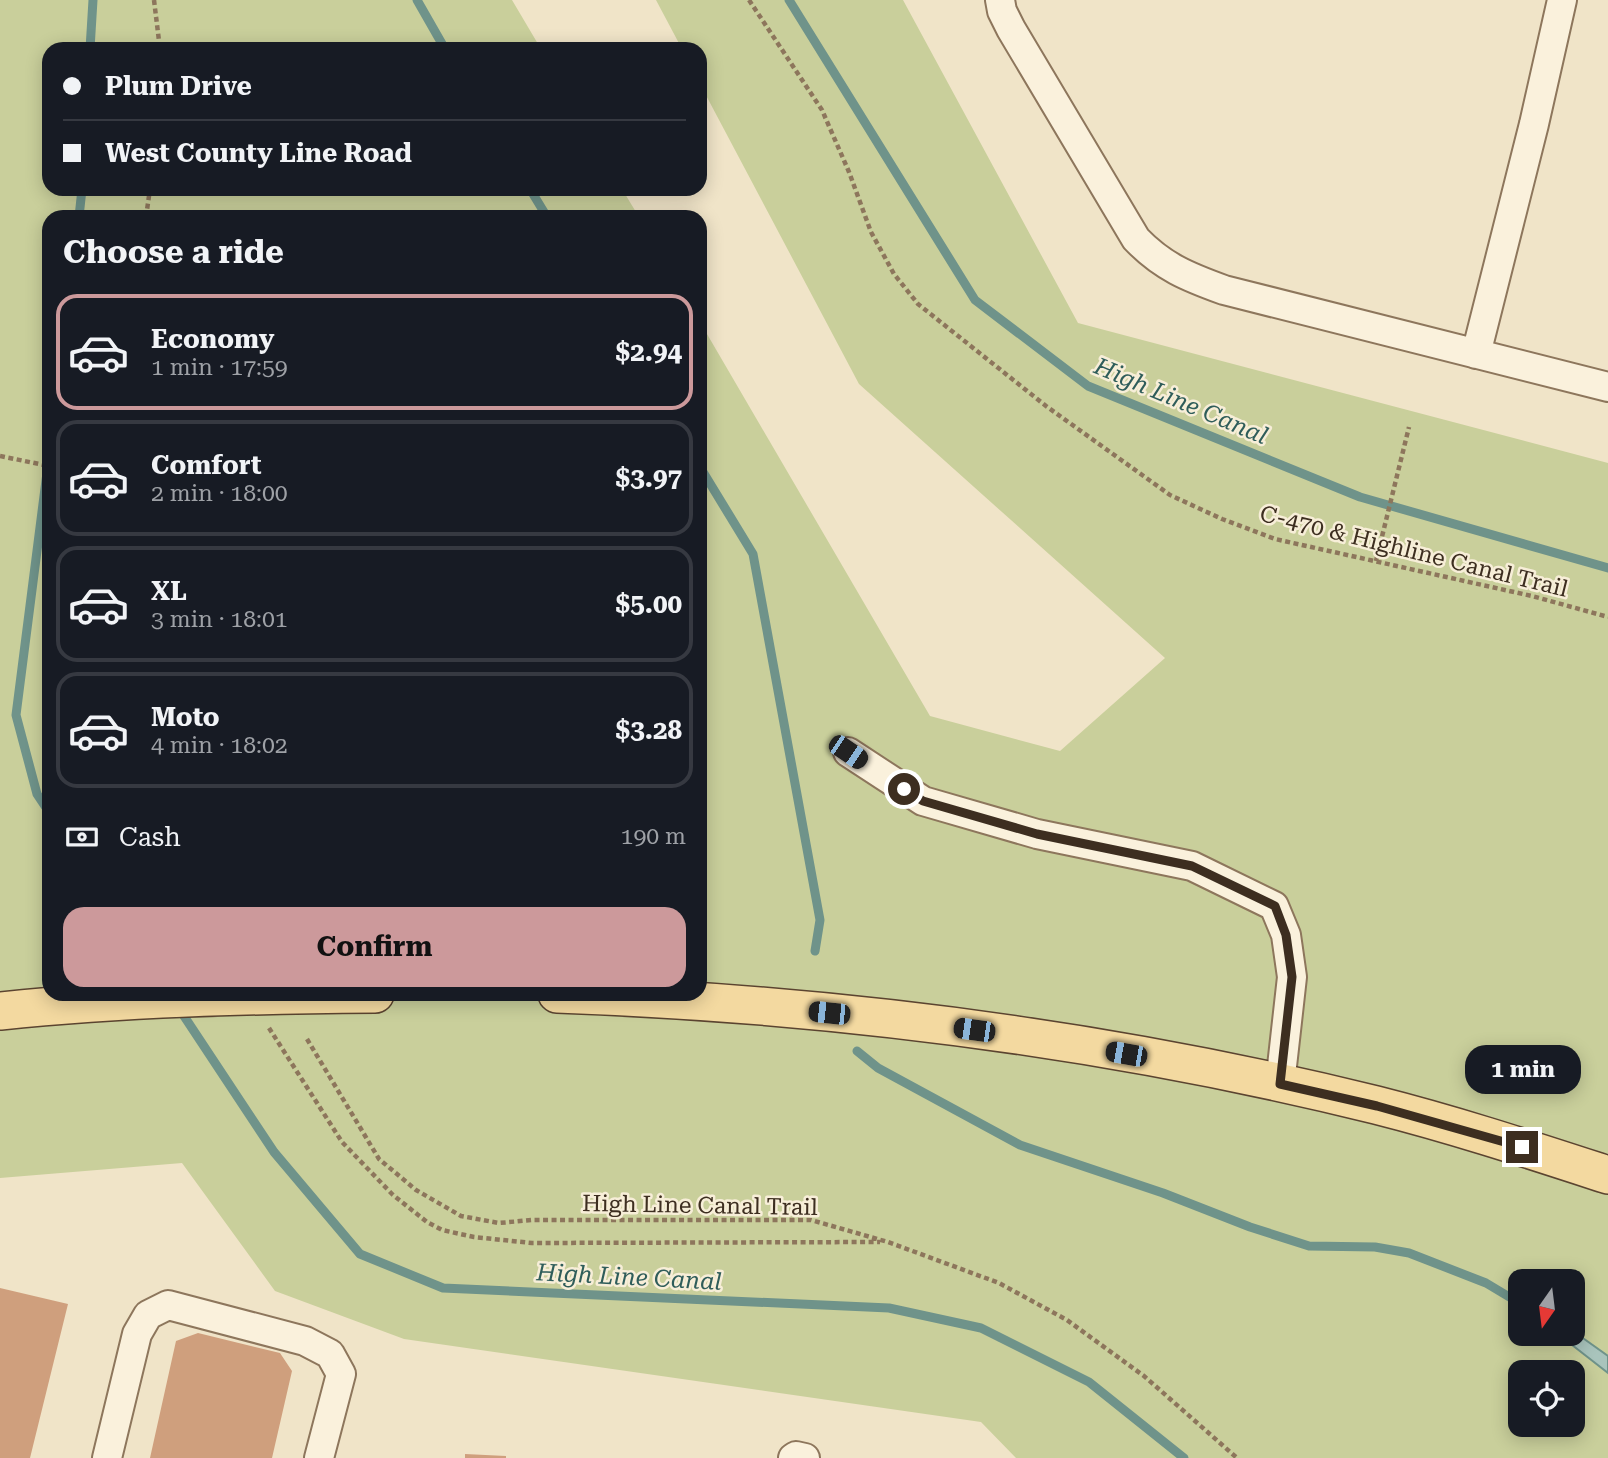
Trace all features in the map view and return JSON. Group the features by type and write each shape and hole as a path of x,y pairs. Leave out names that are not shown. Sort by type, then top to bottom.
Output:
{"main road":[{"path":"0,1011 117,1001"},
{"path":"692,1001 923,1023 1076,1045 1280,1084 1377,1106 1500,1140 1608,1175"}],"street":[{"path":"1000,0 1011,29 1136,239 1152,255 1176,271 1224,290 1608,387"},
{"path":"1476,354 1562,0"},
{"path":"848,752 923,801 1037,834 1192,866 1275,906 1286,935 1292,977 1280,1084"},
{"path":"107,1458 137,1334 148,1315 168,1304 305,1341 330,1354 341,1374 319,1458"},
{"path":"793,1458 805,1458"}],"path":[{"path":"155,0 159,42"},
{"name":"C-470 & Highline Canal Trail","path":"749,0 821,110 849,172 871,232 894,274 918,304 1046,406 1170,495 1275,539 1532,596 1608,617"},
{"path":"1376,561 1409,427"},
{"path":"0,456 42,464"},
{"path":"235,1001 342,1142 393,1195 427,1222 442,1230 474,1237 532,1243 888,1242"},
{"name":"High Line Canal Trail","path":"307,1039 379,1159 416,1190 461,1216 499,1223 532,1220 811,1220 888,1242 999,1283 1067,1320 1144,1377 1237,1458"}],"green space":[{"path":"0,0 512,0 537,42 42,42 42,196 626,196 635,210 42,210 42,1001 707,1001 707,334 930,716 1060,751 1165,658 859,384 707,97 707,42 678,42 656,0 903,0 1078,323 1608,463 1608,1356 1586,1340 1586,1269 1508,1269 1508,1346 1573,1346 1608,1373 1608,1458 1016,1458 981,1422 404,1339 275,1291 182,1163 0,1178"}],"water":[{"path":"1586,1340 1608,1356 1608,1373 1573,1346 1586,1346"}],"building":[{"path":"0,1288 68,1304 30,1458 0,1458"},
{"path":"198,1333 280,1353 292,1371 272,1458 150,1458 176,1341"},
{"path":"465,1454 506,1456 506,1458 465,1458"}],"waterway":[{"name":"High Line Canal","path":"90,42 93,0"},
{"path":"417,0 441,42"},
{"name":"High Line Canal","path":"789,0 975,300 1088,386 1360,497 1608,568"},
{"name":"High Line Canal","path":"80,210 81,196"},
{"path":"534,196 543,210"},
{"path":"707,478 753,554 820,920 815,951"},
{"name":"High Line Canal","path":"42,512 16,715 37,794 42,802"},
{"name":"High Line Canal","path":"178,1007 274,1152 360,1254 443,1288 889,1308 981,1328 1089,1382 1184,1458"},
{"path":"857,1051 878,1068 1020,1145 1309,1246 1375,1247 1409,1253 1486,1283 1508,1296"}],"route":[{"path":"904,789 923,801 1037,834 1192,866 1275,906 1286,935 1292,977 1280,1084 1377,1106 1522,1147"}]}
